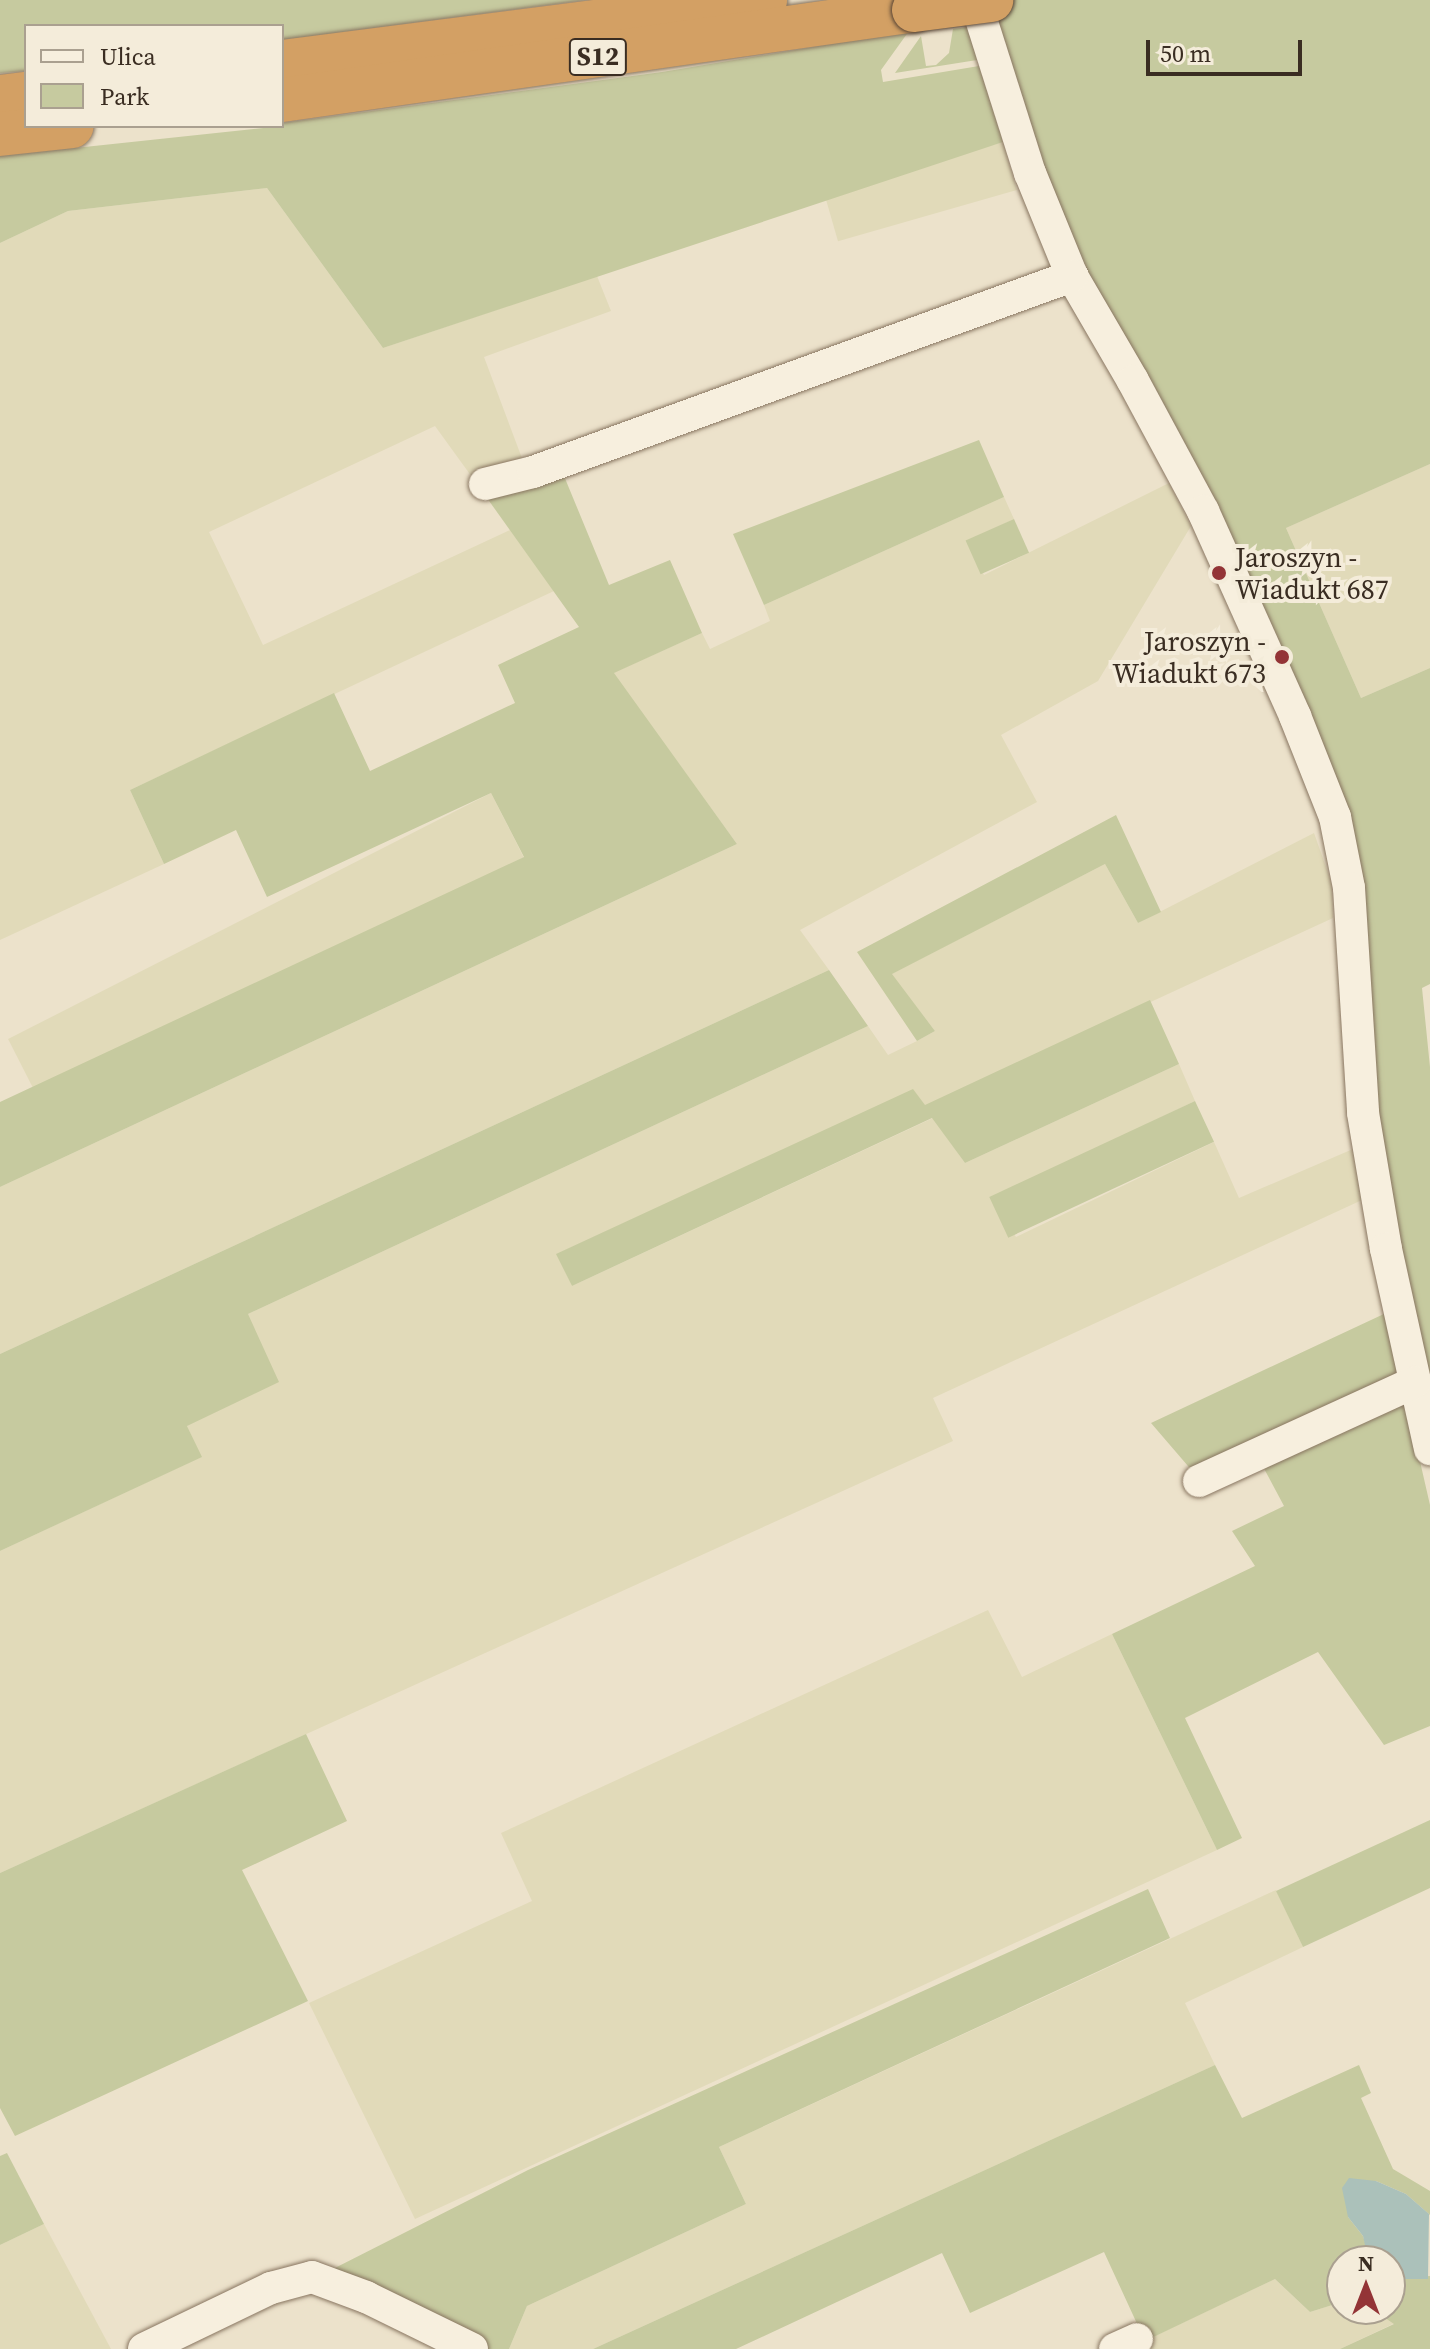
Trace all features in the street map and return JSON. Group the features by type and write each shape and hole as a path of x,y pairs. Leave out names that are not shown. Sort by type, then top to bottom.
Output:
{"highway":[{"name":"S12","path":"284,62 765,0"},
{"name":"S12","path":"284,100 991,0"},
{"path":"0,97 24,94"},
{"path":"0,134 54,128"}],"street":[{"path":"975,0 1030,173 1072,276 1203,511 1295,716 1335,817 1349,888 1363,1113 1386,1249 1430,1449"},
{"path":"485,484 533,472 1072,276"},
{"path":"1199,1481 1415,1382"},
{"path":"157,2346 271,2288 312,2277 366,2297 472,2349"}],"shaded area":[{"path":"1003,142 1017,190 838,241 824,193"},
{"path":"267,188 383,348 597,276 611,311 484,357 526,469 477,484 435,426 209,532 263,645 510,530 554,591 130,790 164,864 0,940 0,243 68,211"},
{"path":"1430,464 1430,668 1361,698 1286,528"},
{"path":"1169,483 1191,526 1098,681 1001,735 1037,802 800,930 829,970 0,1354 0,1187 737,844 613,673 702,633 710,649 770,621 764,605 1004,497 1014,519 967,542 984,575"},
{"path":"491,793 524,857 41,1103 8,1039"},
{"path":"1314,833 1332,884 1333,918 925,1106 913,1090 557,1254 572,1286 933,1118 965,1163 1179,1064 1195,1101 991,1199 1016,1237 1214,1142 1239,1198 1353,1149 1362,1200 933,1398 953,1441 0,1873 0,1551 201,1457 187,1426 248,1314 868,1026 888,1055 917,1041 935,1031 891,974 1105,864 1138,923"},
{"path":"988,1610 1022,1677 1112,1634 1217,1850 415,2219 309,2003 532,1901 501,1833"},
{"path":"1276,1890 1303,1947 1185,2003 1215,2065 593,2349 509,2349 527,2306 746,2204 719,2147"},
{"path":"44,2224 111,2349 0,2349 0,2245"},
{"path":"1275,2279 1310,2312 1326,2307 1326,2325 1391,2325 1340,2349 1127,2349"}],"green space":[{"path":"0,0 586,0 284,40 284,24 24,24 24,71 0,73"},
{"path":"989,0 1430,0 1430,464 1286,528 1361,698 1430,668 1430,984 1422,988 1430,1067 1430,1408 1380,1157 1350,843 1045,179"},
{"path":"968,27 977,60 895,73 921,36 926,66 936,65 949,53 953,29"},
{"path":"909,31 881,70 883,82 979,66 1003,142 383,348 267,188 68,211 0,243 0,156 284,128 284,123 662,72"},
{"path":"979,440 1004,497 764,605 733,534"},
{"path":"557,459 609,585 670,560 702,633 614,673 737,844 0,1187 0,1102 524,857 491,793 267,897 236,830 164,864 130,790 334,693 370,771 515,703 498,665 579,627 477,484"},
{"path":"1014,519 1029,553 981,574 966,541"},
{"path":"1116,815 1161,912 1138,923 1105,864 892,974 935,1031 917,1041 857,952"},
{"path":"829,970 868,1026 248,1314 279,1382 187,1426 202,1457 0,1551 0,1354"},
{"path":"1150,1000 1179,1064 965,1163 932,1118 572,1286 556,1254 913,1089 925,1105"},
{"path":"1195,1101 1214,1142 1008,1238 989,1197"},
{"path":"1386,1313 1430,1505 1430,1726 1384,1745 1318,1652 1185,1718 1242,1838 1217,1850 1112,1634 1255,1566 1232,1531 1284,1506 1252,1446 1194,1473 1151,1423"},
{"path":"306,1734 347,1821 242,1870 308,2001 15,2136 0,2108 0,1873"},
{"path":"1430,1820 1430,1888 1303,1947 1276,1891"},
{"path":"1148,1889 1170,1938 719,2147 746,2204 527,2306 509,2349 486,2349 327,2272 528,2170"},
{"path":"1215,2065 1242,2118 1359,2065 1371,2093 1361,2098 1393,2169 1430,2191 1430,2215 1406,2194 1376,2181 1348,2217 1363,2236 1366,2245 1326,2245 1326,2307 1310,2312 1275,2279 1145,2341 1104,2252 970,2313 942,2253 736,2349 593,2349"},
{"path":"7,2153 44,2224 0,2245 0,2156"},
{"path":"1430,2276 1430,2349 1340,2349 1392,2325 1406,2325 1406,2278"}],"water":[{"path":"1349,2178 1376,2181 1406,2194 1429,2214 1428,2279 1406,2279 1406,2245 1365,2245 1363,2236 1348,2217 1342,2188"}],"place":[{"name":"Jaroszyn - Wiadukt 687","path":"1219,573"},
{"name":"Jaroszyn - Wiadukt 673","path":"1282,657"}]}
